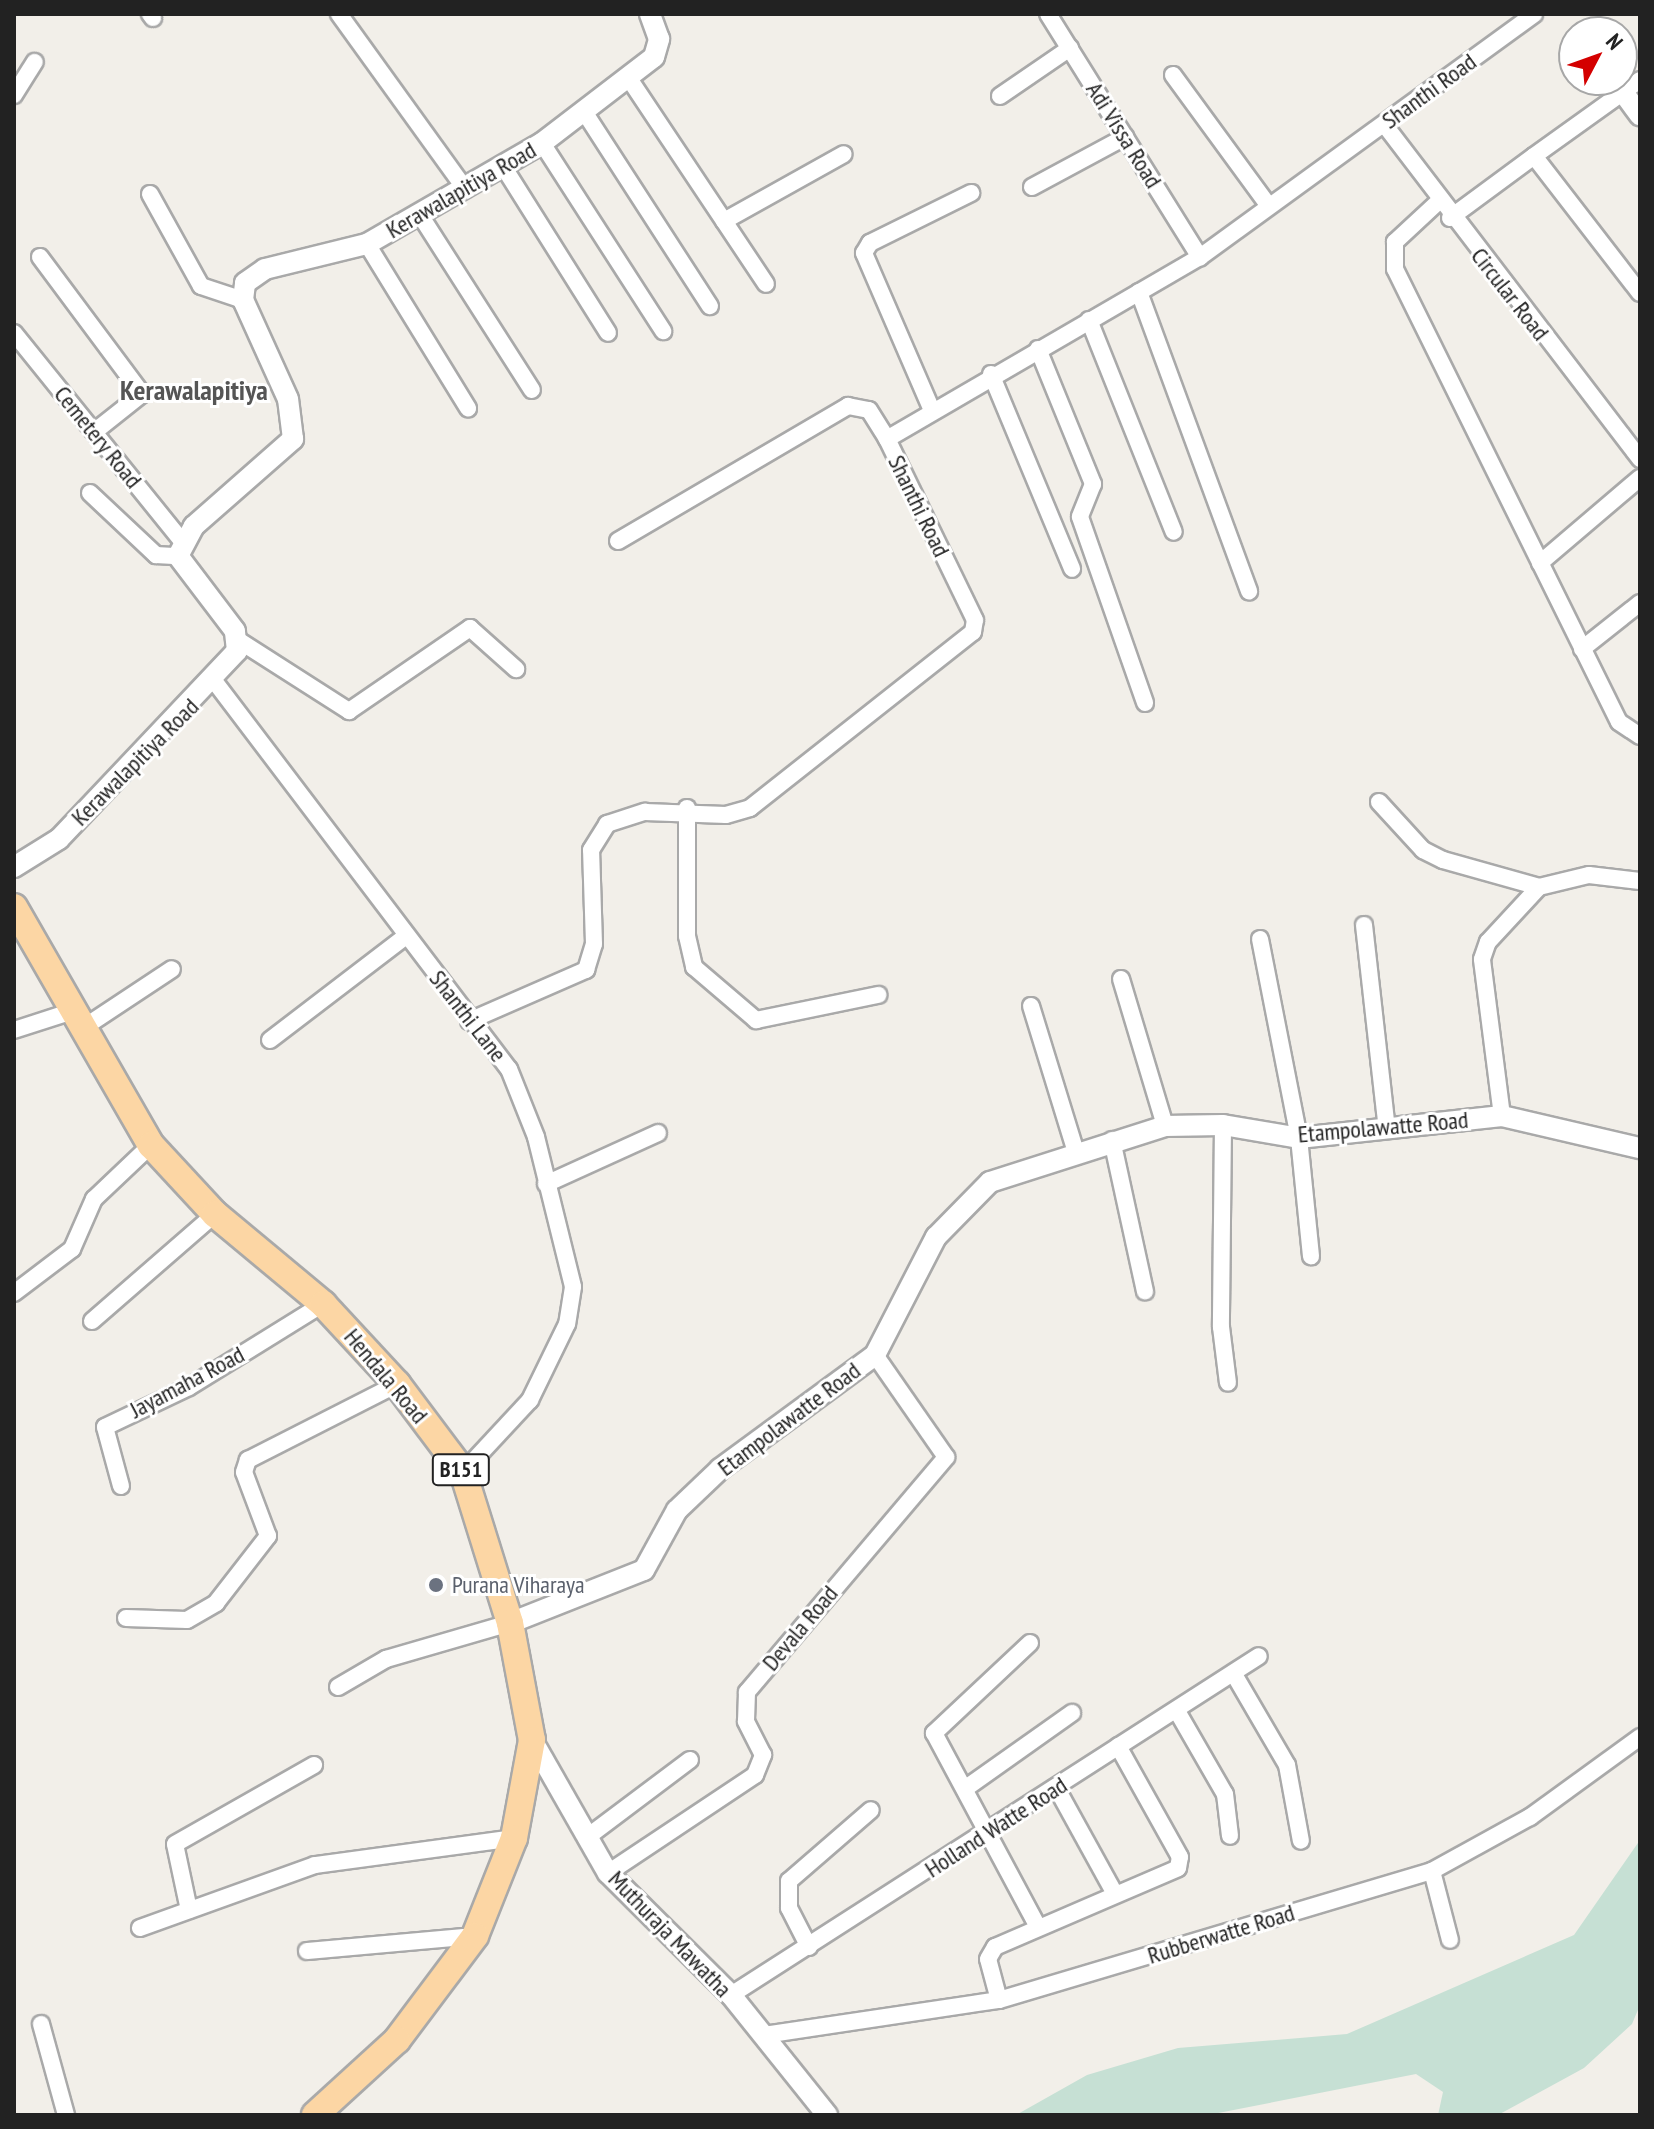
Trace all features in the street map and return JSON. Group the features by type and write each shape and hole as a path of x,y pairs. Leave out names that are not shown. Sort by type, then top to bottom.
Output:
{"main road":[{"name":"Hendala Road","path":"14,907 75,1021 151,1145 215,1214 323,1304 397,1384 463,1472 510,1623 532,1740 514,1838 475,1936 397,2040 315,2115"}],"street":[{"path":"339,14 465,189"},
{"name":"Kerawalapitiya Road","path":"243,300 245,283 265,269 367,244 422,218 585,113 630,80 657,51 650,14"},
{"name":"Adi Vissa Road","path":"1048,14 1200,257"},
{"name":"Shanthi Road","path":"469,1021 586,970 593,958 596,838 607,824 687,808 726,815 750,808 973,632 975,620 887,439 931,408 1200,257 1534,14"},
{"path":"1000,96 1070,48"},
{"path":"14,95 35,62"},
{"path":"1173,75 1269,206"},
{"path":"630,80 766,284"},
{"path":"1450,218 1617,96"},
{"path":"1626,96 1640,115"},
{"path":"585,113 710,306"},
{"name":"Circular Road","path":"1384,124 1450,218 1640,459"},
{"path":"1032,187 1125,137"},
{"path":"542,143 663,331"},
{"path":"724,221 844,154"},
{"path":"1534,156 1640,293"},
{"path":"503,166 608,333"},
{"path":"931,408 864,253 870,243 971,193"},
{"path":"90,493 156,555 180,549 293,439 288,399 243,300 201,286 150,194"},
{"path":"1438,202 1395,242 1395,269 1619,722 1640,736"},
{"path":"422,218 532,390"},
{"path":"367,244 468,408"},
{"path":"40,257 142,394 94,432"},
{"path":"1139,292 1249,591"},
{"path":"1089,320 1174,532"},
{"name":"Cemetery Road","path":"14,333 94,432 180,549"},
{"path":"1038,349 1093,484 1080,517 1145,703"},
{"path":"991,374 1072,569"},
{"path":"618,541 848,406 869,410 887,439"},
{"path":"1540,563 1640,478"},
{"path":"180,549 238,640 349,711 470,628 516,669"},
{"path":"1582,649 1640,603"},
{"name":"Kerawalapitiya Road","path":"14,867 59,839 215,682 238,640"},
{"name":"Shanthi Lane","path":"215,682 469,1021 509,1069 546,1184 573,1287 567,1324 530,1400 463,1472"},
{"path":"1379,802 1423,850 1539,887 1589,875 1640,881"},
{"path":"687,808 687,936 704,977 756,1020 878,995"},
{"path":"1502,1116 1482,959 1488,942 1539,887"},
{"path":"1364,925 1387,1130"},
{"path":"270,1040 406,936"},
{"path":"1260,939 1299,1138 1311,1256"},
{"path":"14,1030 75,1021 172,969"},
{"path":"1121,979 1165,1126"},
{"path":"1031,1006 1075,1149"},
{"name":"Etampolawatte Road","path":"510,1623 644,1570 677,1510 720,1469 875,1355 936,1237 976,1194 1075,1149 1165,1126 1223,1125 1299,1138 1502,1116 1640,1148"},
{"path":"1223,1125 1221,1327 1228,1383"},
{"path":"546,1184 658,1133"},
{"path":"1112,1140 1145,1291"},
{"path":"14,1293 72,1249 94,1199 151,1145"},
{"path":"92,1321 215,1214"},
{"name":"Jayamaha Road","path":"121,1486 105,1427 189,1387 323,1304"},
{"name":"Devala Road","path":"608,1873 755,1775 763,1755 746,1721 747,1692 946,1457 875,1355"},
{"path":"126,1618 187,1620 216,1603 268,1536 244,1472 248,1460 397,1384"},
{"path":"338,1687 386,1659 510,1623"},
{"path":"1030,1643 936,1726 937,1742 966,1788 1037,1925"},
{"name":"Holland Watte Road","path":"731,1995 988,1833 1118,1746 1235,1676 1259,1656"},
{"path":"1235,1676 1287,1765 1301,1841"},
{"path":"1177,1711 1225,1794 1230,1836"},
{"path":"966,1788 1072,1713"},
{"name":"Rubberwatte Road","path":"764,2035 999,2000 1432,1871 1530,1817 1640,1737"},
{"name":"Muthuraja Mawatha","path":"532,1740 608,1873 731,1995 827,2115"},
{"path":"999,2000 988,1959 1037,1925 1180,1864 1118,1746"},
{"path":"586,1838 690,1760"},
{"path":"189,1910 175,1844 314,1765"},
{"path":"1056,1787 1115,1894"},
{"path":"809,1947 789,1908 789,1881 871,1810"},
{"path":"140,1928 315,1865 514,1838"},
{"path":"1432,1871 1450,1940"},
{"path":"307,1951 475,1936"},
{"path":"41,2024 66,2115"}],"green space":[{"path":"1640,1840 1640,2005 1632,2024 1584,2068 1498,2115 1438,2115 1443,2092 1416,2074 1208,2115 1016,2115 1087,2075 1178,2048 1347,2034 1574,1935"}],"place":[{"name":"Purana Viharaya","path":"436,1585"}],"district":[{"name":"Kerawalapitiya","path":"194,390"}]}
